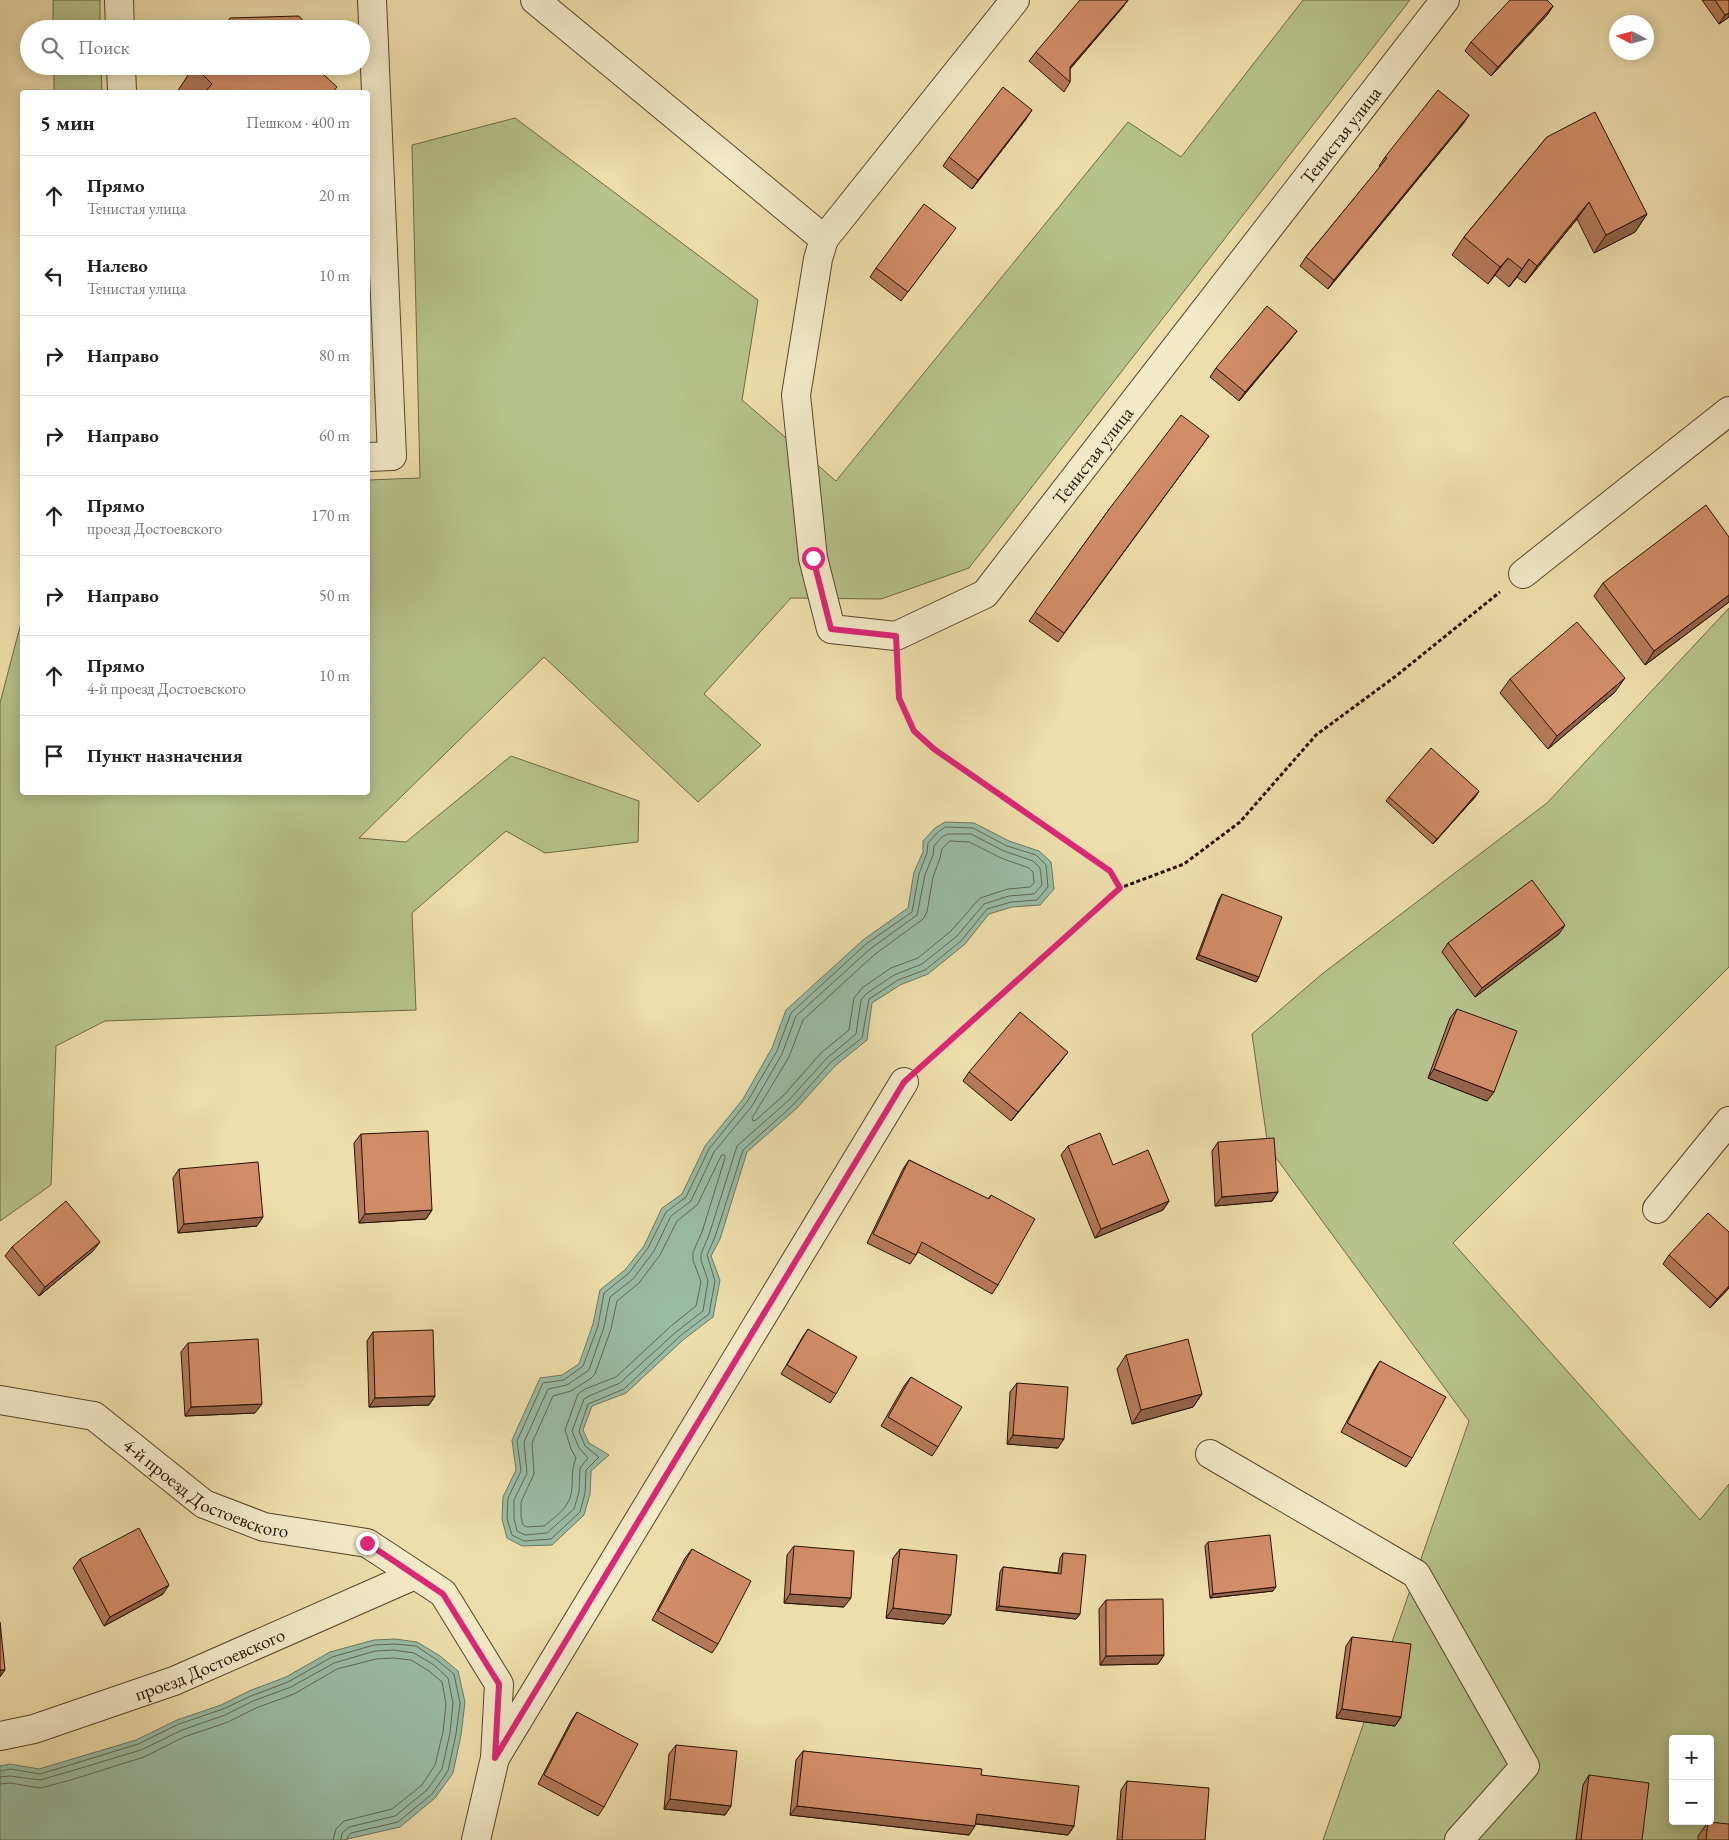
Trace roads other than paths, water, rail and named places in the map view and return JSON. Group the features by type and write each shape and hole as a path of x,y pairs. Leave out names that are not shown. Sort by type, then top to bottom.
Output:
{"street":[{"path":"119,0 120,20"},
{"path":"370,457 392,456 372,0"},
{"path":"535,0 564,9 824,239 1015,0"},
{"name":"Тенистая улица","path":"824,239 818,259 796,395 813,558 831,629 896,636 985,594 1445,0"},
{"path":"121,75 122,90"},
{"path":"1523,574 1729,411"},
{"path":"476,1840 495,1758 904,1082"},
{"path":"1657,1209 1729,1121"},
{"name":"4-й проезд Достоевского","path":"0,1400 94,1416 204,1504 264,1527 367,1543 443,1594 499,1684 495,1758"},
{"path":"1210,1454 1416,1574 1525,1766 1459,1840"},
{"name":"проезд Достоевского","path":"0,1736 34,1729 174,1681 415,1575"}],"water":[{"path":"945,822 974,823 1009,841 1039,851 1051,862 1054,889 1040,905 1012,907 989,914 965,944 928,974 900,985 872,1003 867,1040 835,1066 797,1108 747,1152 720,1239 711,1256 720,1280 713,1317 683,1340 626,1393 592,1406 583,1430 589,1443 609,1455 591,1471 590,1494 584,1515 552,1545 522,1546 507,1538 502,1519 503,1497 516,1470 512,1440 540,1378 562,1375 579,1364 593,1324 600,1290 625,1270 644,1246 662,1208 682,1194 705,1146 743,1099 772,1048 786,1010 863,940 908,908 914,872 923,852 923,841 935,828"},
{"path":"395,1639 417,1642 440,1656 458,1671 465,1702 461,1735 453,1773 435,1798 400,1827 343,1840 0,1840 0,1766 10,1764 39,1769 136,1740 177,1720 221,1705 249,1691 286,1677 330,1652 374,1640"}]}
